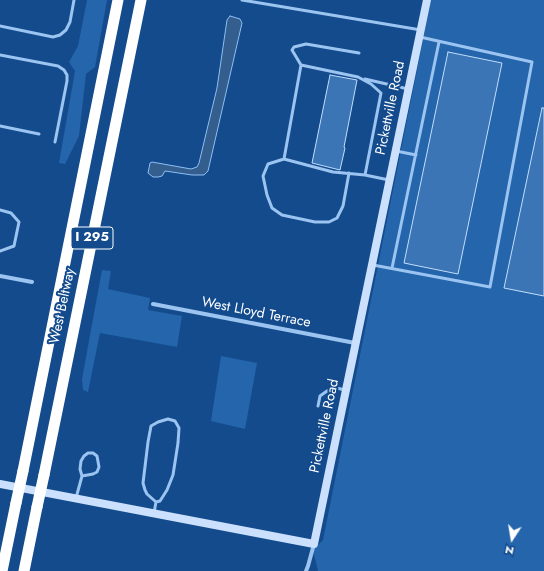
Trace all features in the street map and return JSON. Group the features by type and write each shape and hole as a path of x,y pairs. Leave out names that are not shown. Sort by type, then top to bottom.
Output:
{"highway":[{"name":"West Beltway","path":"2,571 118,0"},
{"name":"West Beltway","path":"24,571 141,0"}],"street":[{"name":"Pickettville Road","path":"314,544 427,0"},
{"path":"0,276 32,282"},
{"name":"West Lloyd Terrace","path":"153,304 355,343"},
{"path":"0,484 314,544 306,571"}],"lane":[{"path":"0,26 53,37 60,35 66,30 70,22 74,0"},
{"path":"242,0 420,33 439,42 532,62 490,287 372,264"},
{"path":"392,268 439,42"},
{"path":"359,53 306,44 294,46 292,50 302,65 408,89"},
{"path":"0,55 58,66 64,70 67,75 67,81 55,142"},
{"path":"284,159 302,65"},
{"path":"360,78 381,92 365,175"},
{"path":"0,126 39,134"},
{"path":"395,151 416,155"},
{"path":"349,173 344,206 337,218 329,222 315,222 282,215 272,208 267,195 263,176 268,164 284,159 333,172 349,173 365,175 389,180"},
{"path":"0,210 11,213 19,222 14,246 0,251"},
{"path":"318,406 320,396 327,391 336,388 346,390"},
{"path":"168,419 175,421 179,428 178,443 168,490 160,501 156,502 145,490 144,483 148,442 151,426 168,419"},
{"path":"76,498 82,476 80,469 81,461 88,453 93,453 97,456 99,467 97,472 82,476"},
{"path":"154,513 156,502"}],"shaded area":[{"path":"87,0 107,0 95,67 86,74 79,136 65,164 59,163 75,71 69,62 78,46"},
{"path":"431,0 544,0 544,571 318,571 313,550 323,540"},
{"path":"230,16 240,19 242,23 208,171 204,175 192,175 165,171 162,176 153,177 148,173 150,163 152,162 191,169 197,167 199,163 217,88 227,20"},
{"path":"102,270 111,271 108,289 150,298 148,310 182,316 177,347 100,333 88,392 83,390 82,379"},
{"path":"221,356 257,363 245,429 211,421"}],"building":[{"path":"448,52 502,63 458,274 404,263"},
{"path":"330,75 357,80 340,170 312,163"},
{"path":"542,108 544,108 544,296 504,288"}]}
